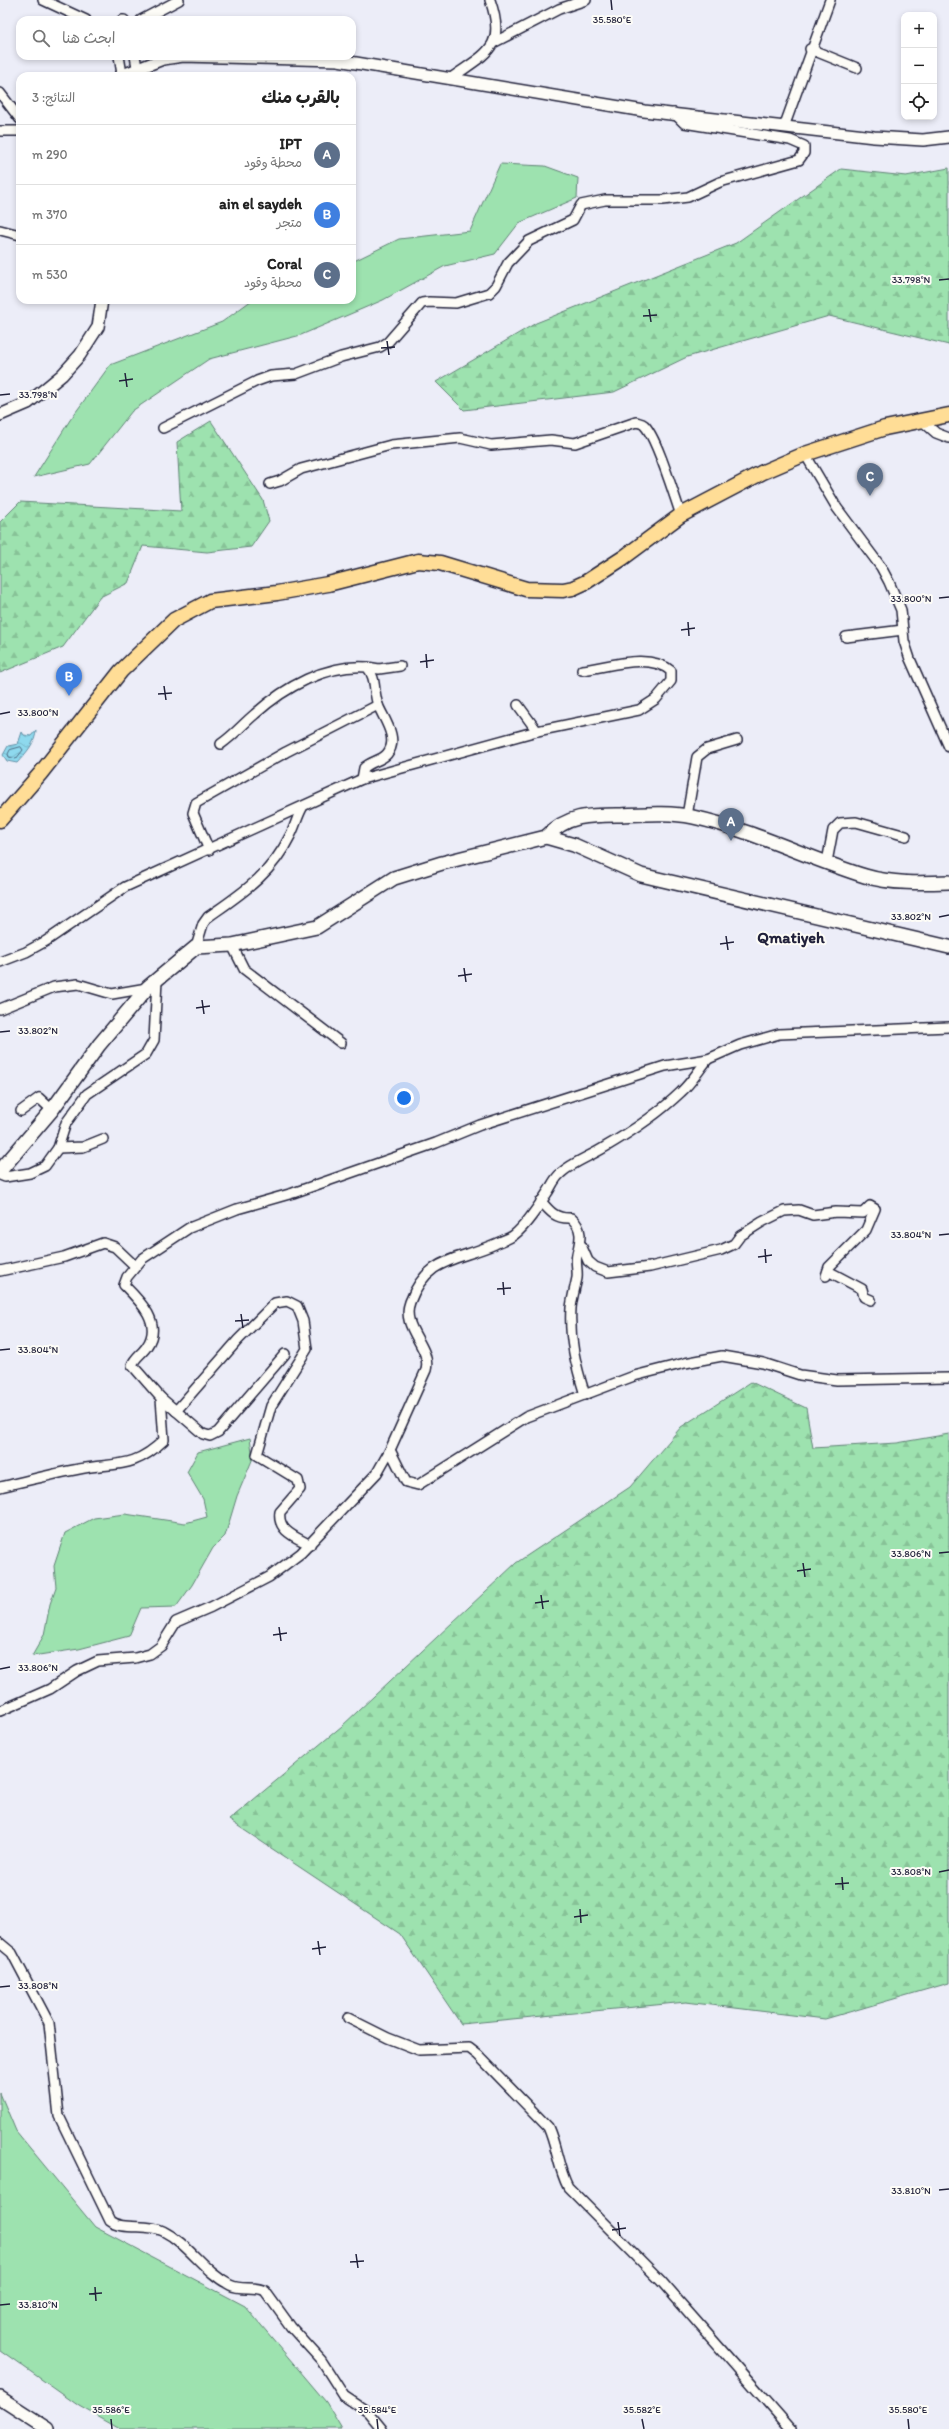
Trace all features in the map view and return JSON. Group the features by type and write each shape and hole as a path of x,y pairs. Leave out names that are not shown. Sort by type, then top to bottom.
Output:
{"main road":[{"path":"0,820 40,774 121,671 174,620 210,601 277,593 328,584 418,561 440,563 526,588 563,590 586,582 681,515 752,478 805,454 920,419 949,415"},
{"path":"546,837 555,827 569,819 605,815 687,816 746,832 866,876 884,880 925,883 949,882"},
{"path":"1,1167 52,1110 99,1045 153,984 196,947 232,944 317,927 394,878 442,863 546,837 574,844 641,875 949,947"},
{"path":"0,2398 48,2429"}],"street":[{"path":"43,0 77,16"},
{"path":"149,16 179,0"},
{"path":"451,78 487,52 494,42 497,30 490,0"},
{"path":"494,42 570,3 586,0"},
{"path":"784,127 810,49 830,0"},
{"path":"810,49 857,68"},
{"path":"119,60 121,72"},
{"path":"135,60 137,67"},
{"path":"127,72 137,67 160,60"},
{"path":"338,60 451,78 567,99 784,127 907,140 949,137"},
{"path":"0,92 16,114"},
{"path":"163,428 257,381 271,376 296,374 341,357 380,348 388,342 422,303 456,303 489,293 496,286 508,263 529,241 574,220 582,205 605,200 663,200 688,197 720,182 800,160 804,153 804,146 790,140 684,123 674,113"},
{"path":"0,131 16,131"},
{"path":"0,230 16,234"},
{"path":"0,415 28,403 62,375 80,354 98,327 101,304"},
{"path":"920,419 936,433 949,438"},
{"path":"270,484 280,481 301,469 390,445 460,438 491,445 551,440 575,443 636,422 642,423 647,429 662,462 681,515"},
{"path":"805,454 837,508 881,567 901,610 903,630 910,659 947,737 949,747"},
{"path":"846,637 903,630"},
{"path":"0,962 26,952 46,941 125,887 302,808 362,779 537,731 639,710 656,699 671,681 671,671 664,665 656,663 624,663 582,670"},
{"path":"221,744 236,734 254,714 305,679 341,668 368,667 379,669 400,666"},
{"path":"362,779 364,768 368,764 385,756 391,746 390,732 385,716 378,705 375,683 368,667"},
{"path":"209,850 193,813 193,808 196,803 286,752 378,705"},
{"path":"518,705 537,731"},
{"path":"687,816 698,757 707,749 738,740"},
{"path":"196,947 203,924 208,917 257,883 272,865 290,836 302,808"},
{"path":"827,862 834,830 837,824 844,821 906,836"},
{"path":"232,944 244,969 341,1043"},
{"path":"0,1009 54,987 78,984 112,994 153,984 154,1040 146,1054 87,1094 66,1123 58,1148 45,1166 30,1173 5,1177 1,1167"},
{"path":"285,1354 218,1432 210,1436 203,1434 161,1398 132,1365 134,1360 144,1351 150,1341 153,1331 146,1309 124,1285 127,1277 142,1259 164,1242 189,1228 237,1209 293,1193 436,1143 480,1125 665,1066 708,1060 740,1045 779,1034 949,1027"},
{"path":"0,1711 50,1689 78,1671 98,1661 135,1658 150,1654 161,1646 176,1622 210,1607 269,1577 310,1545 372,1480 390,1450 428,1365 410,1325 408,1313 414,1294 426,1272 450,1259 482,1250 514,1235 541,1201 554,1179 562,1171 606,1147 660,1110 682,1092 708,1060"},
{"path":"21,1111 39,1098 52,1110"},
{"path":"58,1148 83,1147 103,1139"},
{"path":"541,1201 550,1212 560,1219 571,1218 576,1222 581,1245 588,1261 595,1267 608,1272 650,1267 721,1250 734,1244 740,1236 762,1222 784,1211 799,1210 813,1215 836,1212 863,1213 870,1206 875,1209 866,1230 855,1243 840,1255 827,1273 862,1289 864,1297 871,1300"},
{"path":"0,1271 64,1257 103,1243 115,1247 135,1266"},
{"path":"581,1245 577,1253 577,1276 571,1310 571,1346 585,1395"},
{"path":"176,1411 238,1340 275,1303 287,1301 297,1306 303,1322 307,1349 271,1406 257,1455 298,1480 300,1489 280,1512 280,1524 284,1530 310,1545"},
{"path":"390,1450 406,1482 418,1484 526,1417 634,1376 722,1356 763,1363 800,1375 837,1380 949,1378"},
{"path":"0,1487 80,1469 123,1465 154,1449 164,1440 161,1398"},
{"path":"0,1943 12,1952 49,2024 59,2116 110,2221 116,2225 152,2227 162,2231 184,2246 201,2264 229,2285 236,2288 261,2288 266,2290 290,2327 321,2360 344,2396 368,2412 382,2429"},
{"path":"348,2018 388,2038 419,2050 468,2048 478,2055 548,2127 554,2140 560,2172 568,2187 671,2293 791,2429"}],"green space":[{"path":"500,164 545,166 578,178 577,198 519,223 495,254 445,266 383,300 301,335 209,359 132,411 90,464 34,477 70,420 110,365 222,322 247,304 356,304 356,260 399,239 470,231"},
{"path":"949,168 949,345 829,316 687,357 614,392 464,410 436,382 536,323 736,243 841,169 906,176"},
{"path":"211,421 263,500 269,521 251,547 207,552 143,546 128,583 100,597 63,647 0,673 0,522 20,502 181,511 177,442"},
{"path":"751,1382 806,1408 813,1448 897,1443 949,1434 949,1983 825,2019 686,2002 461,2024 400,1934 229,1820 342,1726 516,1563 630,1487 681,1427"},
{"path":"250,1438 253,1458 237,1496 225,1536 213,1548 192,1585 176,1607 141,1608 129,1636 79,1649 32,1656 44,1635 50,1604 56,1587 54,1566 65,1533 94,1518 125,1514 185,1523 207,1517 203,1499 187,1472 198,1452"},
{"path":"0,2093 16,2131 95,2227 245,2306 326,2402 342,2429 120,2429 79,2406 0,2350"}],"water":[{"path":"36,730 36,735 32,744 17,763 7,761 3,755 8,746 18,744 22,732 24,735 31,736"}],"place":[{"name":"Coral","path":"870,496"},
{"name":"ain el saydeh","path":"69,696"},
{"name":"IPT","path":"731,841"}],"district":[{"name":"Qmatiyeh","path":"791,937"}]}
